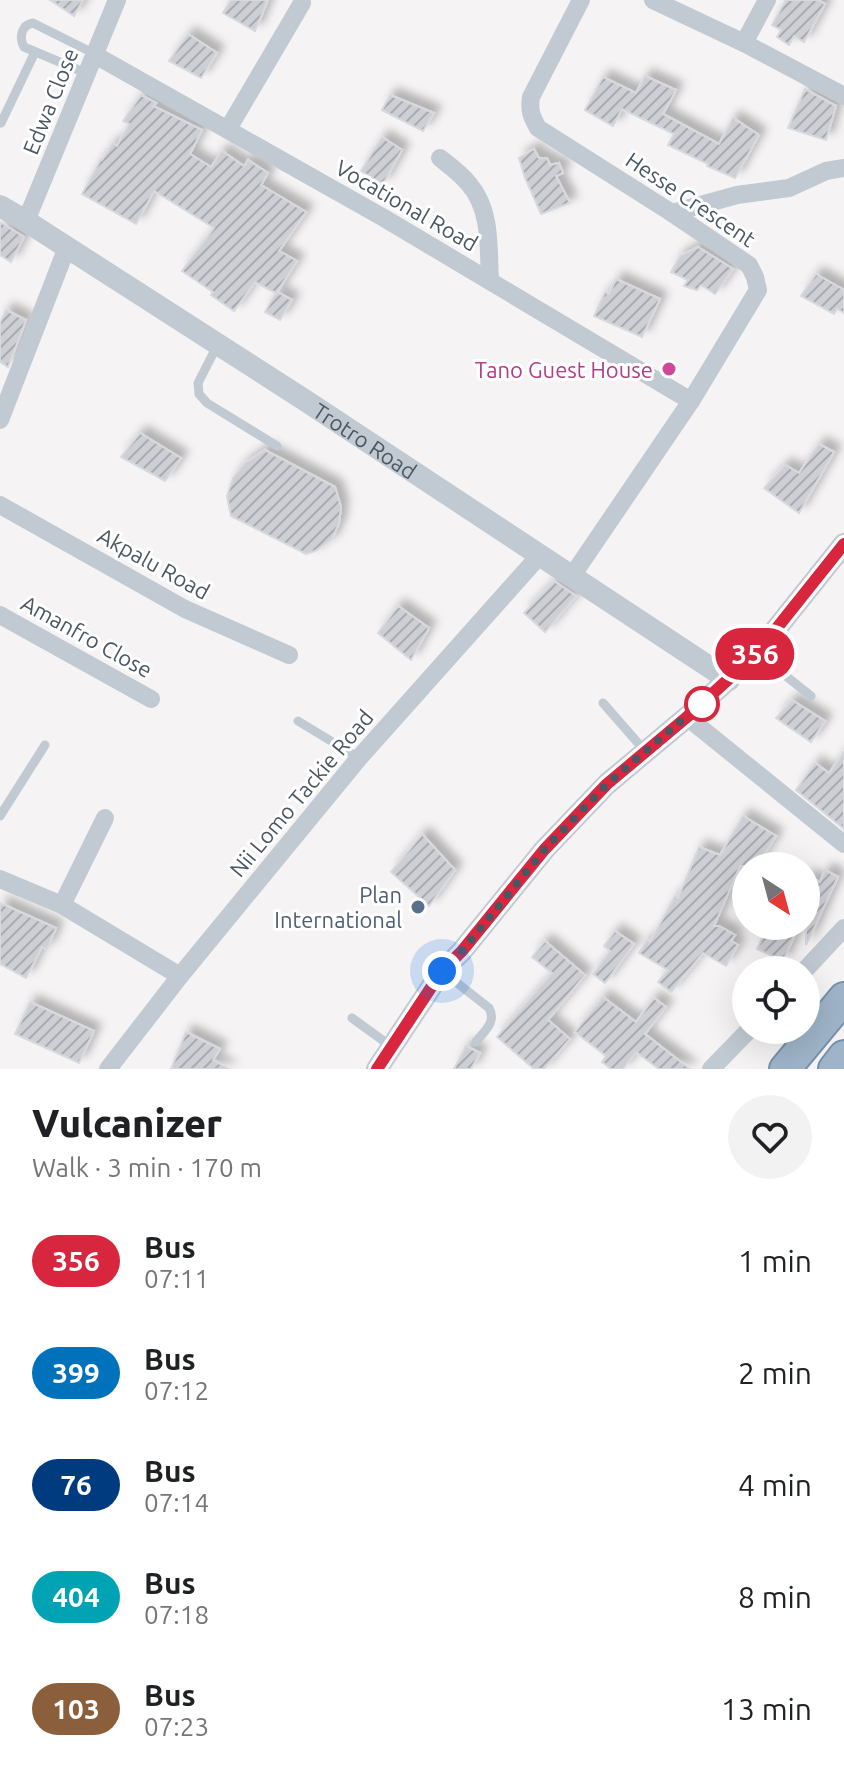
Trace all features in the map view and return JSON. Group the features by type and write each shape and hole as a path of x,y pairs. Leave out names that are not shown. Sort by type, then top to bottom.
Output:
{"highway":[{"path":"785,1069 844,998"},
{"path":"834,1069 844,1056"}],"street":[{"name":"Edwa Close","path":"26,221 117,0"},
{"name":"Hesse Crescent","path":"572,576 691,401 755,297 757,286 749,265 538,128 529,107 531,97 581,0"},
{"path":"653,0 744,43 844,96"},
{"path":"744,43 767,0"},
{"path":"228,129 302,3"},
{"name":"Vocational Road","path":"95,55 384,218 691,401"},
{"path":"440,158 468,183 482,203 487,218 490,281"},
{"path":"672,213 737,195 789,188 826,171 844,168"},
{"name":"Trotro Road","path":"0,206 218,344 729,680"},
{"path":"0,420 67,247"},
{"name":"Akpalu Road","path":"0,505 185,609 289,655"},
{"path":"377,1069 442,971 462,951 544,850 607,784 757,653 844,544"},
{"name":"Nii Lomo Tackie Road","path":"108,1069 359,758 540,555"},
{"name":"Amanfro Close","path":"0,615 151,699"},
{"path":"687,717 844,844"},
{"path":"62,905 105,818"},
{"path":"0,879 62,905 180,976"},
{"path":"818,956 844,928"},
{"path":"711,1069 735,1044"}],"lane":[{"path":"88,74 24,47 21,40 25,27 33,23 95,55"},
{"path":"1,123 35,52"},
{"path":"218,344 198,383 199,394 207,403 277,446"},
{"path":"757,653 811,696"},
{"path":"603,703 645,751"},
{"path":"298,721 359,758"},
{"path":"0,816 45,745"},
{"path":"442,971 493,1014 493,1020 476,1042"},
{"path":"352,1018 392,1047"}],"building":[{"path":"50,0 83,0 74,16"},
{"path":"231,0 268,0 255,31 223,13"},
{"path":"786,0 818,0 825,4 804,42 794,36 789,45 777,37 781,30 772,25"},
{"path":"188,34 217,53 201,78 169,61"},
{"path":"645,76 676,90 663,114 719,144 733,118 759,135 735,178 668,145 674,134 622,109 613,126 585,110 603,77 636,93"},
{"path":"805,89 836,106 826,140 788,128"},
{"path":"141,95 156,103 153,106 202,130 190,154 211,167 222,151 244,166 248,160 268,173 261,185 306,212 279,251 297,261 277,292 292,300 280,320 265,312 276,293 255,282 234,311 182,271 214,228 154,191 136,224 82,194 101,159 113,143 117,146 129,124 123,121"},
{"path":"390,95 434,113 423,131 382,110"},
{"path":"382,137 402,150 383,184 361,171"},
{"path":"534,149 539,158 547,158 550,165 559,163 563,173 556,176 570,203 541,214 519,158"},
{"path":"0,222 24,237 11,262 0,255"},
{"path":"698,247 733,269 715,294 701,285 697,290 684,286 688,280 671,272 680,256"},
{"path":"816,274 844,290 844,313 837,309 834,314 801,296"},
{"path":"616,279 660,299 642,337 594,316 605,292 609,294"},
{"path":"6,310 26,320 8,367 0,362 0,323"},
{"path":"140,433 181,458 165,481 121,457"},
{"path":"819,444 834,452 799,513 764,488 785,465 799,473"},
{"path":"265,450 335,487 341,507 339,523 332,539 315,551 306,554 231,516 227,496 233,478 245,463"},
{"path":"554,581 576,596 545,632 524,613"},
{"path":"398,606 429,628 411,660 378,633"},
{"path":"792,700 825,721 811,742 776,718"},
{"path":"844,752 844,829 796,790 815,763 829,773"},
{"path":"743,816 776,836 766,852 732,852 732,884 714,926 732,933 731,941 738,945 726,966 703,953 671,992 658,982 668,970 639,953 647,940 650,942 675,896 678,898 699,847 720,855"},
{"path":"422,834 455,870 429,906 391,872"},
{"path":"825,870 838,877 820,915 820,882"},
{"path":"0,903 56,928 47,949 42,947 26,978 0,964"},
{"path":"615,931 634,944 605,983 593,974 610,951 604,946"},
{"path":"761,940 793,940 785,956 772,956 757,949"},
{"path":"545,941 585,975 548,1020 570,1039 544,1069 534,1069 497,1037 552,973 532,957"},
{"path":"603,997 636,1022 654,998 666,1007 645,1034 690,1069 659,1069 636,1052 623,1069 611,1069 602,1062 606,1056 575,1032"},
{"path":"30,1002 94,1031 79,1063 15,1034"},
{"path":"186,1032 220,1049 213,1060 229,1069 171,1069"},
{"path":"466,1046 480,1053 471,1069 454,1069"}],"bus line":[{"name":"356","path":"377,1069 442,971 462,951 544,850 607,784 757,653 844,544"}],"place":[{"name":"Tano Guest House","path":"669,369"},
{"name":"Plan International","path":"418,907"}],"route":[{"path":"442,971 462,951 544,850 607,784 708,698 702,704"}]}
